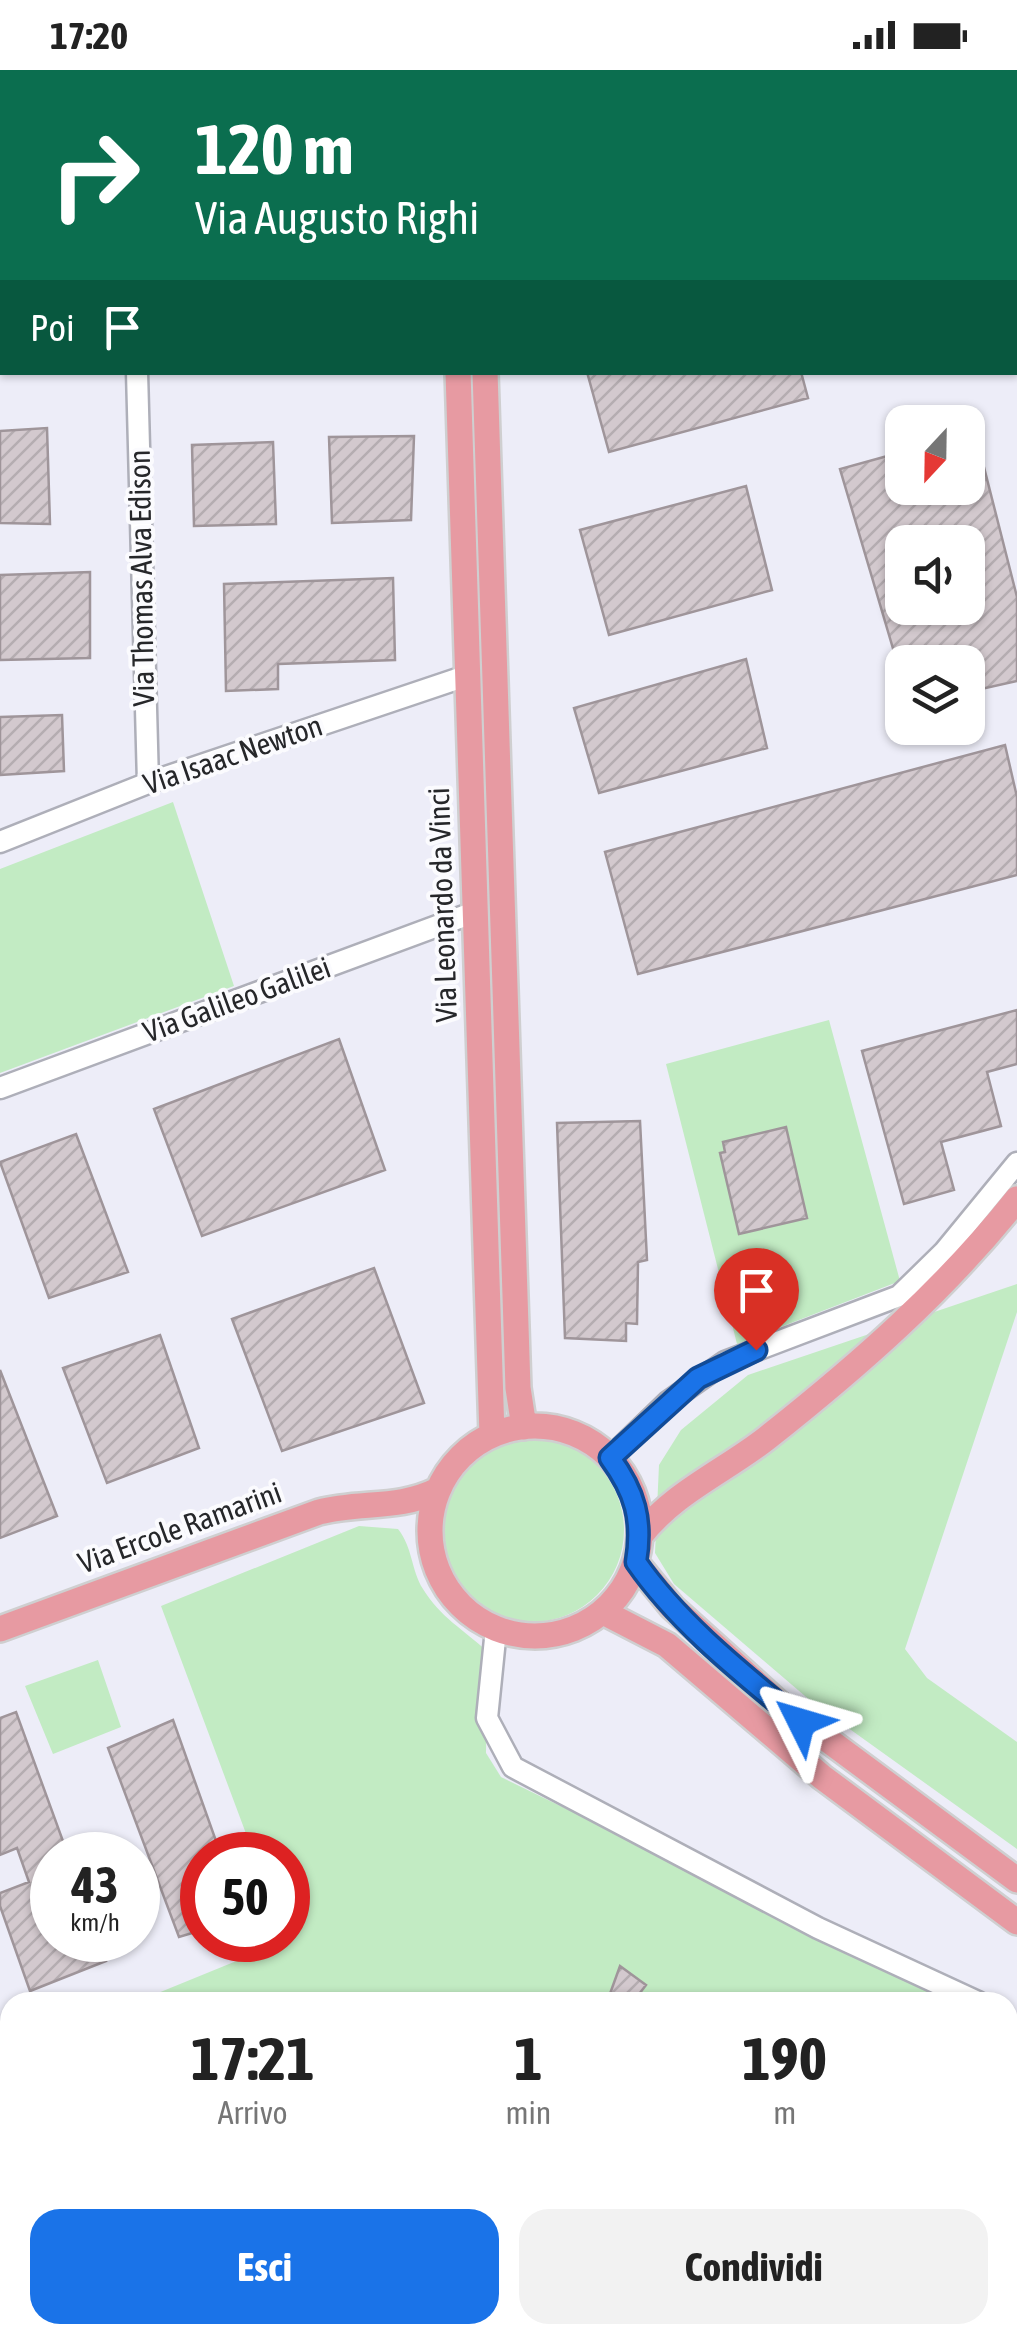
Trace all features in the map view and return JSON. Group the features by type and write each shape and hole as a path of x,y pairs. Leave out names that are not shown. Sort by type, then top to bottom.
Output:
{"main road":[{"name":"Via Leonardo da Vinci","path":"458,375 492,1436"},
{"name":"Via Leonardo da Vinci","path":"485,375 517,1348 524,1427"},
{"path":"640,1536 670,1504 844,1377 944,1282 1017,1199"},
{"path":"524,1427 557,1428 588,1440 610,1458 628,1484 640,1536 636,1562 623,1590 602,1612 578,1627 552,1636 523,1636 496,1629 471,1615 451,1595 437,1570 430,1543 438,1490 460,1458 492,1436 524,1427"},
{"path":"628,1484 665,1490 709,1478"},
{"name":"Via Ercole Ramarini","path":"0,1629 319,1512 345,1506 386,1507 438,1490"},
{"path":"386,1507 407,1519 430,1543"},
{"path":"636,1562 659,1594 778,1703 1017,1880"},
{"path":"602,1612 668,1646 794,1755 1017,1922"}],"street":[{"name":"Via Thomas Alva Edison","path":"137,375 148,783"},
{"name":"Via Isaac Newton","path":"0,842 148,783 468,675"},
{"name":"Via Galileo Galilei","path":"0,1088 474,912"},
{"path":"610,1458 668,1402 724,1362 899,1296 944,1252 1017,1163"},
{"path":"496,1629 487,1718 513,1767 818,1928 956,1992"}],"green space":[{"path":"173,802 234,986 0,1073 0,869"},
{"path":"829,1020 900,1281 737,1344 666,1064"},
{"path":"1017,1284 1017,1312 905,1649 927,1678 1017,1742 1017,1849 812,1702 674,1584 655,1553 659,1465 681,1430 748,1375"},
{"path":"532,1438 567,1445 597,1465 617,1495 624,1530 617,1565 597,1595 567,1615 532,1622 497,1615 467,1595 447,1565 440,1530 447,1495 467,1465 497,1445"},
{"path":"359,1526 398,1529 430,1599 487,1651 486,1753 501,1777 942,1992 161,1992 234,1962 310,1962 310,1832 245,1832 161,1606"},
{"path":"98,1660 121,1727 53,1754 25,1686"}],"building":[{"path":"588,375 802,375 808,398 609,452"},
{"path":"47,428 50,524 0,523 0,431"},
{"path":"414,436 411,520 332,523 329,437"},
{"path":"273,442 276,524 194,526 192,445"},
{"path":"885,457 885,505 985,505 985,471 1017,597 1017,681 985,688 985,645 892,645 886,625 985,625 985,525 885,525 885,621 840,469"},
{"path":"746,486 772,590 609,635 580,530"},
{"path":"90,572 90,658 0,660 0,575"},
{"path":"393,578 395,660 278,664 278,689 226,691 224,584"},
{"path":"746,659 767,748 599,793 574,708"},
{"path":"62,715 64,771 0,775 0,717"},
{"path":"1005,745 1017,797 1017,875 638,974 605,852"},
{"path":"1017,1010 1017,1064 987,1072 1001,1126 941,1142 954,1190 904,1204 862,1051"},
{"path":"339,1039 385,1170 202,1236 154,1109"},
{"path":"640,1121 647,1260 638,1262 637,1324 626,1323 626,1341 565,1338 557,1123"},
{"path":"786,1127 807,1218 739,1234 720,1153 725,1152 723,1142"},
{"path":"76,1134 128,1272 49,1298 0,1162"},
{"path":"374,1268 424,1403 282,1451 232,1319"},
{"path":"160,1335 199,1448 107,1483 63,1368"},
{"path":"0,1370 57,1516 0,1538"},
{"path":"16,1712 60,1832 30,1832 30,1962 103,1962 30,1991 0,1906 0,1893 29,1882 17,1848 0,1855 0,1718"},
{"path":"173,1720 213,1832 180,1832 180,1937 160,1886 160,1832 140,1832 108,1748"},
{"path":"620,1966 646,1985 641,1992 611,1992"}],"route":[{"path":"756,1350 724,1362 698,1378 610,1458 628,1484 638,1509 640,1536 636,1562 646,1578 672,1607 801,1722"}]}
